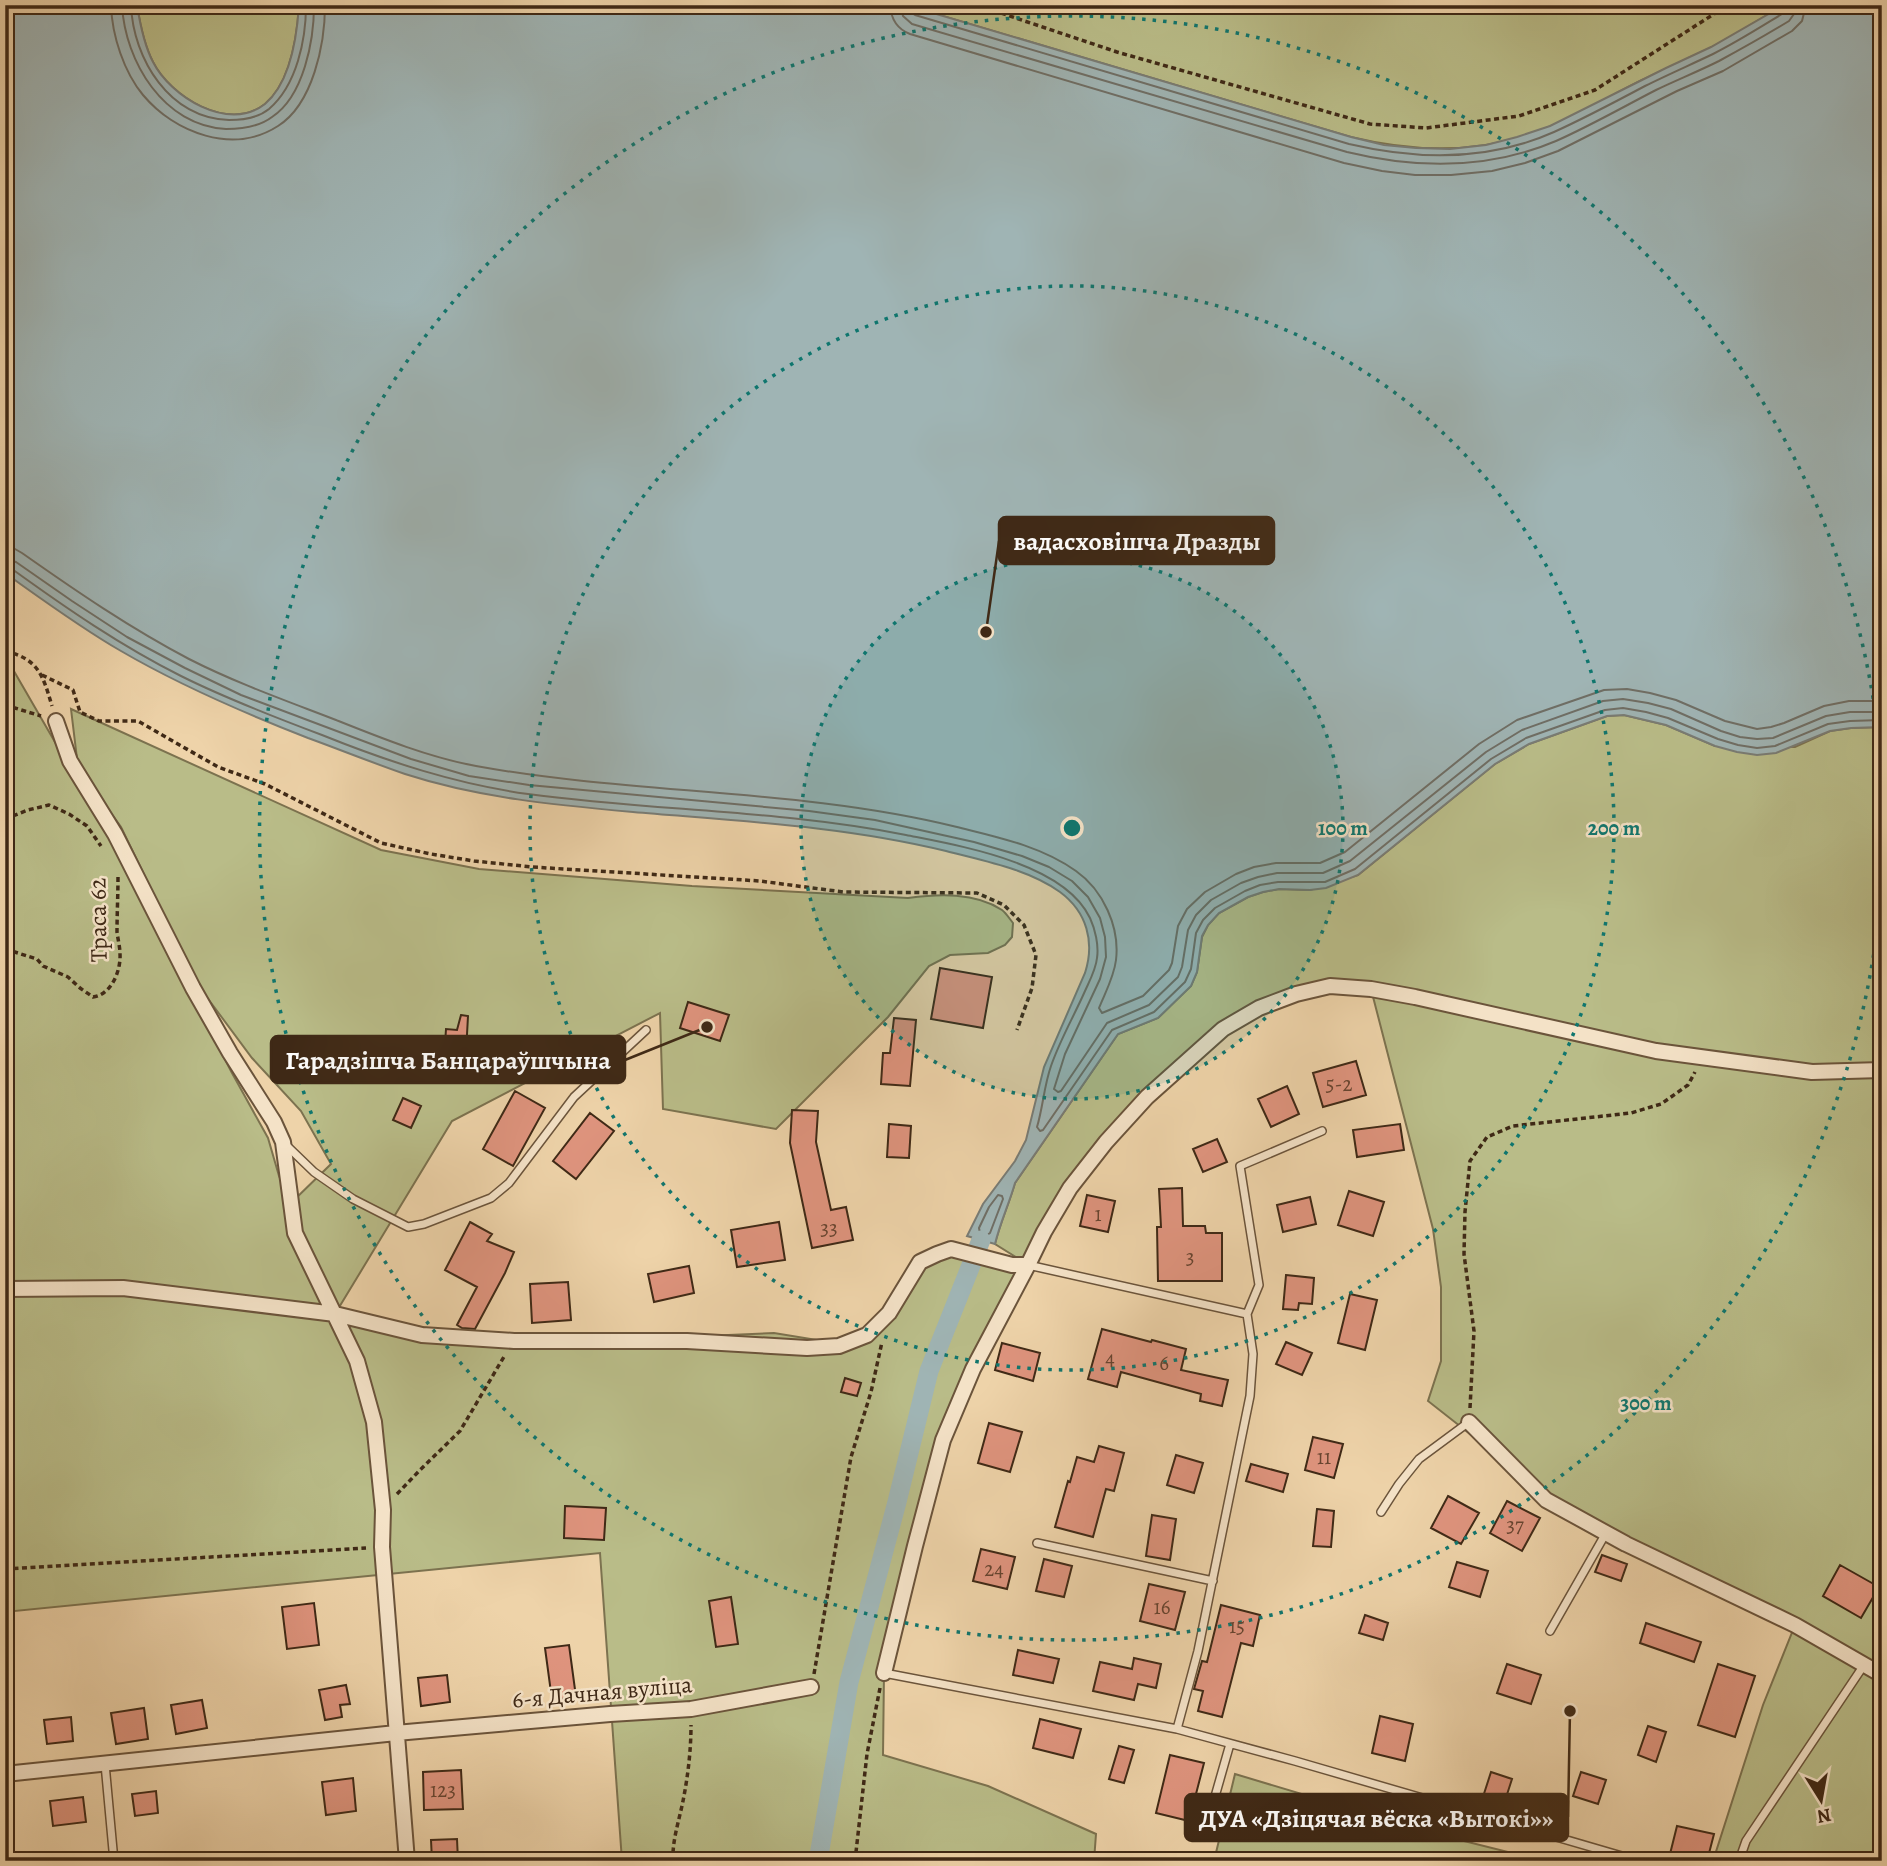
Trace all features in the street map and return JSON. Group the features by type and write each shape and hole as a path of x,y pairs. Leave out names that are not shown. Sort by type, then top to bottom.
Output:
{"street":[{"path":"56,721 70,761 115,834 192,988 274,1122 283,1142 295,1233 357,1362 374,1422 383,1510 382,1547 407,1861"},
{"path":"884,1673 943,1440 972,1369 1044,1232 1070,1188 1105,1142 1147,1097 1223,1029 1259,1008 1296,994 1330,986 1371,989 1656,1051 1812,1072 1882,1070"},
{"path":"5,1289 123,1288 335,1314 422,1335 514,1341 687,1341 807,1348 839,1346 867,1335 889,1313 919,1262 951,1249 1012,1265 1028,1265"},
{"path":"1469,1422 1546,1500 1626,1544 1795,1625 1882,1675"},
{"name":"6-я Дачная вуліца","path":"5,1774 396,1733 691,1709 811,1687"}],"lane":[{"path":"283,1142 314,1172 353,1199 408,1227 424,1224 491,1198 509,1183 574,1097 646,1030"},
{"path":"1177,1729 1198,1651 1250,1396 1253,1354 1247,1314 1259,1285 1240,1166 1322,1130"},
{"path":"1028,1265 1247,1314"},
{"path":"1381,1512 1419,1459 1469,1422"},
{"path":"1550,1631 1606,1533"},
{"path":"1037,1542 1213,1581"},
{"path":"1739,1861 1746,1841 1864,1664"},
{"path":"884,1673 1177,1729 1639,1861"},
{"path":"1204,1835 1230,1744"},
{"path":"105,1764 114,1861"}],"path":[{"path":"977,5 1117,52 1370,124 1426,128 1519,116 1595,90 1728,5"},
{"path":"5,651 19,654 43,675 73,690 80,712 99,721 138,721 218,767 265,784 381,843 474,862 532,867 760,881 843,892 977,893 1004,905 1024,925 1035,955 1032,988 1017,1030"},
{"path":"43,675 56,721"},
{"path":"5,705 56,721"},
{"name":"Траса 62","path":"5,819 49,805 69,814 87,827 107,853"},
{"name":"Траса 62","path":"5,949 37,959 43,966 68,977 93,997 102,996 118,970 120,957 117,934 118,876"},
{"path":"1469,1422 1475,1331 1464,1254 1470,1161 1487,1137 1513,1126 1631,1113 1661,1104 1688,1085 1703,1058"},
{"path":"811,1687 851,1457 871,1392 883,1339"},
{"path":"383,1510 460,1431 514,1341"},
{"path":"5,1569 382,1547"},
{"path":"855,1861 867,1754 884,1673"},
{"path":"673,1861 672,1849 684,1797 691,1745 691,1709"}],"green space":[{"path":"137,5 299,5 294,45 281,84 265,104 250,112 234,114 202,107 186,98 161,75 145,42"},
{"path":"906,5 1784,5 1710,48 1551,126 1502,142 1426,148 1351,137"},
{"path":"5,666 11,666 107,832 268,1138 279,1176 291,1203 331,1164 301,1111 252,1058 197,984 121,827 78,767 71,709 381,850 479,869 692,886 908,898 968,897 991,904 1003,911 1013,923 1012,937 1005,945 988,953 950,955 929,966 888,1017 776,1129 663,1109 660,1013 452,1121 335,1314 514,1341 561,1342 774,1333 829,1342 850,1341 872,1326 937,1254 1027,1264 995,1244 1015,1183 1118,1034 1158,1018 1191,986 1197,972 1202,937 1219,913 1263,892 1279,889 1310,890 1358,875 1495,764 1529,744 1607,716 1624,715 1666,725 1715,746 1795,747 1830,731 1882,727 1882,1861 1713,1861 1763,1705 1795,1625 1546,1500 1484,1445 1428,1401 1441,1361 1441,1287 1433,1229 1371,989 1330,986 1259,1008 1189,1058 1070,1188 943,1440 884,1673 883,1755 988,1786 1096,1834 1094,1861 622,1861 600,1553 5,1612"},
{"path":"1235,1774 1432,1833 1544,1861 1214,1861"}],"water":[{"path":"5,5 137,5 147,49 161,75 186,98 202,107 234,114 250,112 265,104 281,84 294,45 299,5 906,5 1351,137 1384,145 1450,149 1486,145 1550,126 1711,47 1784,5 1882,5 1882,727 1830,731 1776,753 1757,755 1715,746 1666,725 1624,715 1607,716 1529,744 1495,764 1358,875 1326,888 1263,892 1219,913 1202,936 1197,972 1191,986 1158,1018 1118,1034 1015,1183 995,1244 967,1236 983,1204 1015,1161 1026,1140 1044,1067 1085,973 1089,950 1086,928 1077,909 1060,892 1034,877 1005,867 908,843 791,826 547,803 461,789 405,774 260,719 167,676 91,633 5,573"}],"building":[{"path":"940,968 992,977 983,1028 931,1019"},
{"path":"688,1002 729,1015 720,1041 680,1028"},
{"path":"461,1015 468,1016 466,1053 477,1055 471,1080 446,1074 453,1044 445,1044 446,1029 457,1030"},
{"path":"894,1018 916,1020 910,1086 881,1084 883,1053 890,1053"},
{"path":"1356,1061 1366,1095 1323,1107 1313,1073"},
{"path":"1287,1086 1299,1114 1271,1127 1258,1099"},
{"path":"515,1091 545,1108 513,1166 483,1149"},
{"path":"403,1098 421,1106 411,1128 393,1120"},
{"path":"792,1110 818,1111 816,1142 831,1210 846,1207 853,1240 812,1248 790,1143"},
{"path":"590,1113 614,1131 576,1179 553,1161"},
{"path":"889,1124 911,1126 909,1158 887,1157"},
{"path":"1400,1124 1404,1150 1357,1157 1353,1130"},
{"path":"1217,1139 1227,1162 1203,1172 1193,1149"},
{"path":"1182,1188 1183,1226 1205,1226 1206,1233 1222,1233 1222,1281 1158,1281 1157,1227 1161,1227 1159,1189"},
{"path":"1349,1191 1384,1202 1373,1236 1338,1225"},
{"path":"1087,1195 1115,1201 1108,1232 1080,1226"},
{"path":"1310,1197 1316,1224 1283,1232 1277,1205"},
{"path":"470,1222 492,1234 487,1241 514,1252 475,1329 457,1325 477,1287 445,1270"},
{"path":"779,1222 785,1260 737,1267 731,1230"},
{"path":"689,1266 694,1293 654,1302 648,1274"},
{"path":"1286,1275 1314,1278 1312,1304 1299,1303 1298,1310 1283,1309"},
{"path":"568,1282 571,1320 532,1323 530,1284"},
{"path":"1350,1294 1377,1300 1365,1350 1338,1343"},
{"path":"1102,1329 1186,1349 1181,1370 1228,1380 1222,1406 1200,1401 1201,1394 1121,1372 1117,1387 1088,1379"},
{"path":"1286,1342 1312,1353 1302,1375 1276,1364"},
{"path":"1002,1343 1040,1353 1033,1381 995,1370"},
{"path":"845,1378 861,1383 857,1396 841,1392"},
{"path":"989,1423 1022,1432 1010,1472 978,1463"},
{"path":"1313,1437 1343,1444 1334,1478 1305,1470"},
{"path":"1099,1446 1124,1453 1114,1491 1106,1489 1093,1537 1055,1527 1077,1457 1094,1462"},
{"path":"1176,1455 1203,1463 1194,1493 1167,1485"},
{"path":"1251,1464 1288,1474 1283,1492 1246,1481"},
{"path":"1448,1496 1479,1513 1461,1544 1431,1528"},
{"path":"1507,1501 1540,1518 1522,1551 1490,1533"},
{"path":"565,1506 606,1508 604,1540 564,1538"},
{"path":"1317,1509 1334,1511 1331,1547 1313,1546"},
{"path":"1152,1515 1176,1519 1170,1560 1146,1556"},
{"path":"981,1549 1015,1557 1007,1589 973,1581"},
{"path":"1602,1555 1627,1564 1621,1581 1595,1572"},
{"path":"1044,1559 1072,1566 1064,1597 1036,1591"},
{"path":"1457,1562 1488,1571 1480,1597 1449,1587"},
{"path":"1840,1565 1879,1587 1861,1618 1823,1596"},
{"path":"1149,1584 1185,1592 1175,1630 1140,1621"},
{"path":"731,1597 738,1644 716,1647 709,1601"},
{"path":"314,1603 319,1645 287,1649 282,1607"},
{"path":"1221,1605 1260,1615 1253,1646 1241,1643 1222,1717 1198,1711 1203,1691 1194,1689 1202,1661 1207,1662"},
{"path":"1365,1615 1388,1623 1383,1640 1359,1633"},
{"path":"1646,1623 1701,1642 1694,1662 1640,1643"},
{"path":"569,1645 576,1697 552,1700 545,1648"},
{"path":"1018,1650 1059,1659 1053,1683 1013,1675"},
{"path":"1134,1658 1161,1664 1156,1688 1138,1684 1134,1700 1093,1691 1100,1662 1132,1669"},
{"path":"1507,1664 1541,1675 1531,1704 1497,1693"},
{"path":"1718,1664 1755,1676 1735,1737 1698,1725"},
{"path":"447,1675 450,1702 421,1706 418,1678"},
{"path":"346,1685 350,1704 340,1705 342,1717 325,1720 319,1690"},
{"path":"202,1700 207,1728 176,1734 171,1705"},
{"path":"144,1708 148,1739 116,1744 111,1713"},
{"path":"1380,1716 1413,1724 1405,1761 1372,1753"},
{"path":"71,1717 73,1741 47,1744 44,1720"},
{"path":"1040,1719 1081,1729 1073,1758 1033,1748"},
{"path":"1648,1726 1666,1732 1656,1762 1638,1755"},
{"path":"1119,1746 1134,1750 1124,1783 1109,1779"},
{"path":"1170,1755 1204,1763 1189,1821 1156,1813"},
{"path":"461,1770 463,1809 424,1810 423,1772"},
{"path":"1491,1772 1512,1779 1502,1810 1481,1803"},
{"path":"1581,1772 1606,1780 1598,1804 1573,1796"},
{"path":"353,1778 356,1811 326,1815 322,1782"},
{"path":"156,1791 158,1813 135,1816 132,1794"},
{"path":"83,1797 86,1822 53,1826 50,1801"},
{"path":"1677,1826 1714,1834 1707,1861 1670,1854"},
{"path":"457,1839 458,1861 432,1861 431,1840"}],"waterway":[{"path":"818,1861 849,1682 929,1371 981,1240"}],"place":[{"name":"вадасховішча Дразды","path":"986,632"},
{"name":"Гарадзішча Банцараўшчына","path":"707,1027"},
{"name":"ДУА «Дзіцячая вёска «Вытокі»»","path":"1570,1711"}]}
